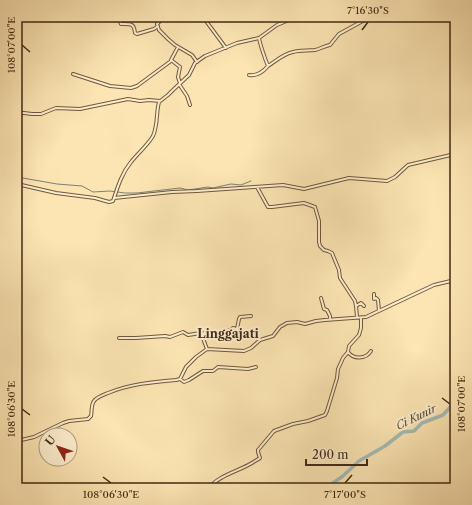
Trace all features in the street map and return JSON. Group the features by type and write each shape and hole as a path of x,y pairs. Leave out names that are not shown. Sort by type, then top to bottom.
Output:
{"street":[{"path":"118,17 121,24 133,25 136,34 154,29 164,17"},
{"path":"203,17 226,48"},
{"path":"17,113 41,114 56,108 80,109 128,99 160,101 168,96 189,75 197,62 209,54 237,43 260,38 277,25 296,17"},
{"path":"249,75 258,75 285,54 293,51 320,49 330,45 339,34 370,17"},
{"path":"382,19 388,17"},
{"path":"158,26 161,33 178,47 192,55 197,62"},
{"path":"260,38 268,66"},
{"path":"73,74 110,86 131,88 138,86 171,61 178,47"},
{"path":"171,61 180,67 178,78 190,105"},
{"path":"17,184 56,193 95,198 109,202 113,201 116,195 116,190 131,161 144,148 154,134 160,101"},
{"path":"114,198 172,192 197,192 284,185 304,189 349,178 387,180 395,177 408,165 455,154"},
{"path":"256,187 268,207 272,208 304,203 315,207 319,221 320,246 324,250 332,253 339,270 340,278 355,301 356,317"},
{"path":"180,379 189,364 207,349 244,351 260,340 273,336 280,327 287,323 297,322 305,324 316,321 356,317 361,318 434,285 455,280"},
{"path":"374,294 374,299 376,298 378,300 379,311"},
{"path":"321,298 324,309 327,310 330,320"},
{"path":"356,306 361,303 364,306"},
{"path":"119,338 167,336 169,338 183,332 188,335 201,333 215,334 231,330 233,328 238,329 240,317 251,316"},
{"path":"210,488 216,481 245,468 258,460 260,458 258,450 274,431 325,415 337,378 338,369 343,358 348,352 349,346 360,332 361,318"},
{"path":"201,333 207,349"},
{"path":"348,352 351,356 359,358 368,355 371,351"},
{"path":"17,441 34,437 69,421 88,419 91,416 93,402 110,392 137,384 180,379 187,382 203,371 213,371 218,367 248,369 256,367"},
{"path":"17,485 22,488"}],"waterway":[{"path":"17,177 57,184 82,186 93,192 110,191 125,193 180,188 188,190 208,187 213,188 231,184 241,185 251,181"},
{"name":"Ci Kunir","path":"326,488 343,476 359,461 385,446 403,432 414,431 422,423 443,415 455,403"}],"district":[{"name":"Linggajati","path":"228,334"}]}
